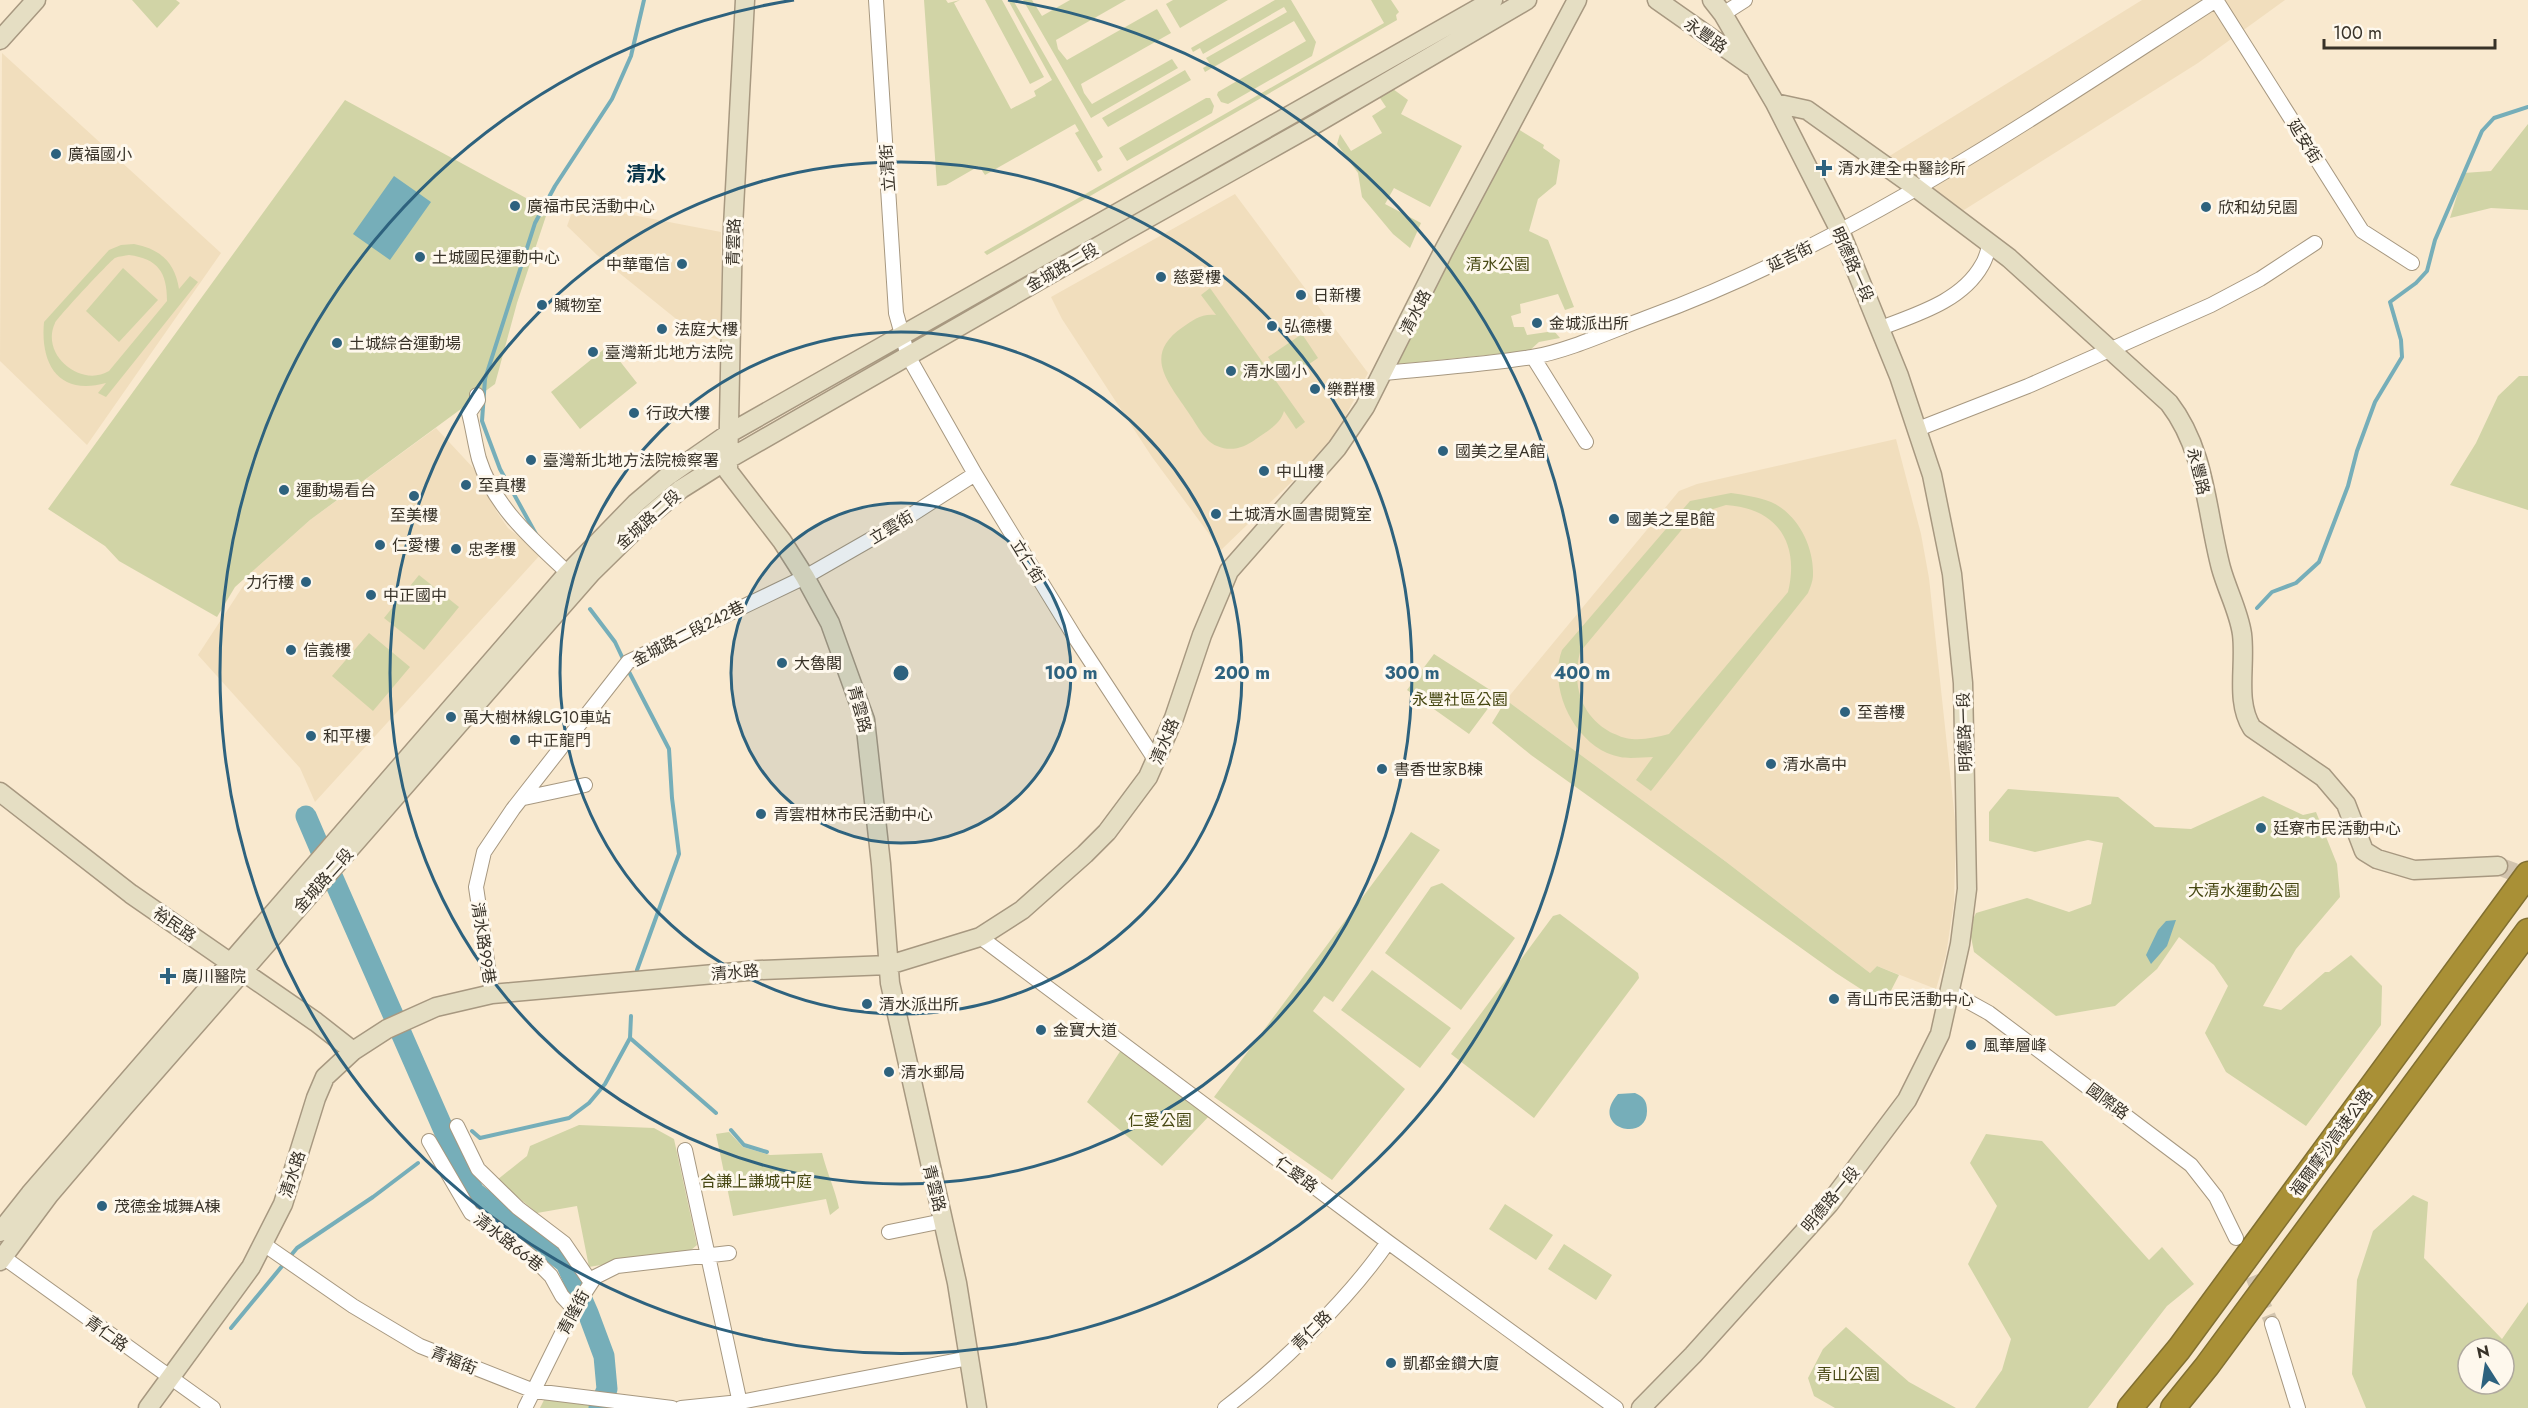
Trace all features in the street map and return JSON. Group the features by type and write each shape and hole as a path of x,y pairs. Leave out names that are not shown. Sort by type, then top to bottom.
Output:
{"highway":[{"name":"福爾摩沙高速公路","path":"2130,1408 2221,1292 2528,874"},
{"name":"福爾摩沙高速公路","path":"2173,1408 2263,1291 2528,931"}],"street":[{"path":"0,40 36,0"},
{"name":"青雲路","path":"745,0 733,227 728,471 782,541 830,623 865,720 881,864 890,983 957,1283 977,1408"},
{"name":"立清街","path":"876,0 896,313 908,356"},
{"name":"金城路二段","path":"1,1259 49,1195 236,967 568,573 636,503 669,475 728,435 1493,0"},
{"name":"金城路二段","path":"0,1232 30,1194 591,573 649,516 681,489 727,460 1317,123 1527,0"},
{"name":"清水路","path":"148,1408 251,1267 283,1204 316,1098 326,1077 353,1051 382,1032 436,1007 492,994 759,970 889,965 980,937 1022,910 1066,873 1107,832 1136,796 1156,761 1174,718 1220,589 1229,571 1337,448 1365,407 1444,250 1577,0"},
{"name":"永豐路","path":"1657,0 1756,70"},
{"name":"明德路一段","path":"1641,1408 1693,1355 1829,1204 1907,1100 1940,1034 1960,944 1967,889 1963,683 1952,574 1932,475 1918,429 1881,328 1840,231 1775,103 1723,14 1712,0"},
{"path":"1723,14 1745,0"},
{"name":"延吉街","path":"1384,373 1533,357 1592,338 1712,293 1840,231 1916,187 2036,116 2216,0"},
{"name":"延安街","path":"2216,0 2362,231 2412,262"},
{"name":"永豐路","path":"1775,103 1807,110 1990,243 2169,403 2183,421 2195,448 2221,569 2241,632 2242,702 2245,717 2252,728 2323,777 2346,804 2364,851 2377,859 2414,870 2498,866"},
{"path":"1881,328 1925,311 1959,291 1983,265 1990,243"},
{"path":"1918,429 2028,386 2241,290 2284,265 2315,243"},
{"name":"立仁街","path":"908,356 975,474 1076,639 1156,761"},
{"path":"1533,357 1586,442"},
{"path":"477,396 478,400 469,413 480,460 488,478 503,506 517,523 568,573"},
{"name":"立雲街","path":"805,578 894,526 975,474"},
{"name":"金城路二段242巷","path":"524,798 627,662 805,578"},
{"path":"524,798 585,785"},
{"name":"裕民路","path":"0,792 131,894 316,1022 353,1051"},
{"name":"清水路99巷","path":"492,994 476,887 484,852 513,809 524,798"},
{"name":"仁愛路","path":"980,937 1388,1242 1616,1408"},
{"name":"國際路","path":"1951,992 1989,1013 2191,1165 2216,1197 2236,1238"},
{"path":"457,1126 478,1169 518,1208 564,1243 590,1281"},
{"name":"清水路66巷","path":"429,1141 471,1213 494,1226 535,1260 551,1276 562,1296 574,1308"},
{"path":"685,1150 741,1405"},
{"path":"889,1232 943,1221"},
{"name":"青仁路","path":"1225,1408 1286,1355 1323,1318 1367,1271 1388,1242"},
{"name":"青福街","path":"262,1243 353,1306 420,1346 534,1391 672,1408"},
{"name":"青隆街","path":"525,1408 574,1308 590,1281 617,1266 729,1253"},
{"name":"青仁路","path":"1,1259 213,1408"},
{"path":"2272,1324 2298,1408"},
{"path":"681,1408 741,1405 969,1358"}],"shaded area":[{"path":"2142,0 2285,0 2198,63 1956,215 1883,160"},
{"name":"廣福國小","path":"2,53 221,253 87,445 0,361"},
{"name":"清水國小","path":"1235,194 1368,373 1331,444 1221,550 1152,457 1062,319 1051,297"},
{"name":"中華電信","path":"575,204 721,232 722,340 696,335 597,255 567,226"},
{"name":"中正國中","path":"436,428 477,472 497,512 508,528 541,554 315,802 300,768 198,655 253,571 310,520"},
{"name":"清水高中","path":"1896,439 1921,534 1929,578 1956,829 1954,902 1946,955 1936,989 1877,966 1870,973 1725,861 1506,700 1679,491 1697,484"}],"green space":[{"path":"132,0 176,0 180,3 157,28"},
{"path":"924,0 946,0 948,3 960,0 954,3 1011,109 1036,96 1034,91 1052,80 1008,0 1013,0 1103,157 1097,161 1102,170 1098,172 1075,133 1079,131 1075,124 985,175 979,166 946,185 937,186"},
{"path":"985,0 1002,0 1044,77 1030,84"},
{"path":"1023,0 1032,0 1042,16 1070,0 1126,0 1056,40 1058,49 1067,60 1157,9 1171,33 1081,84 1092,104 1172,59 1178,68 1091,118"},
{"path":"1173,0 1228,0 1180,28 1166,4"},
{"path":"1275,0 1291,0 1316,42 1312,56 1228,104 1221,102 1217,95 1218,92 1306,41 1294,21 1205,72 1203,68 1210,64 1206,58 1287,12 1284,7 1203,54 1200,48 1193,52 1191,48"},
{"path":"1371,0 1391,0 1399,12 1396,15 1397,20 987,255 984,252 1384,23"},
{"path":"1185,70 1191,80 1108,127 1102,118"},
{"path":"1393,89 1408,100 1401,114 1462,146 1430,207 1394,188 1385,204 1421,223 1410,248 1393,234 1362,197 1358,173 1337,144 1340,134 1351,151 1382,133 1372,116 1386,107 1378,95"},
{"path":"1206,98 1210,98 1214,106 1212,113 1127,161 1119,148"},
{"name":"土城綜合運動場","path":"345,100 548,210 517,303 495,384 310,520 235,587 217,617 119,561 105,546 48,509"},
{"path":"2528,124 2528,210 2491,208 2450,218 2464,173 2491,171"},
{"name":"清水公園","path":"1518,129 1544,145 1543,148 1560,160 1556,184 1538,199 1529,231 1548,240 1574,307 1565,310 1558,294 1520,304 1521,313 1511,316 1514,327 1524,327 1527,335 1554,331 1560,338 1539,342 1529,351 1398,364 1422,313"},
{"path":"134,244 159,253 174,271 179,289 190,276 198,282 106,397 98,393 106,383 90,386 76,385 56,374 45,352 44,322 109,250 121,245","holes":["129,255 154,264 163,275 167,301 109,371 98,375 76,372 58,357 53,346 52,335 55,323 115,258"]},
{"path":"123,268 158,300 119,342 86,311"},
{"path":"1210,288 1305,422 1296,429 1284,411 1276,424 1251,442 1242,447 1222,448 1212,444 1204,436 1173,390 1163,369 1161,358 1164,348 1171,337 1190,322 1202,316 1216,315 1201,295"},
{"path":"1302,334 1318,358 1284,381 1268,357"},
{"path":"608,346 637,383 580,429 551,392"},
{"path":"2519,376 2528,376 2528,510 2450,485 2476,443 2498,396"},
{"path":"1731,493 1761,499 1781,507 1796,523 1807,543 1813,564 1813,577 1808,593 1651,791 1636,780 1653,757 1624,758 1605,752 1591,743 1569,716 1562,699 1558,666 1562,650 1690,501","holes":["1726,505 1759,513 1781,531 1791,558 1788,592 1669,734 1637,739 1610,732 1592,717 1581,698 1577,676 1580,652 1694,515"]},
{"path":"419,575 459,607 424,650 384,618"},
{"path":"369,633 410,667 373,711 332,676"},
{"name":"永豐社區公園","path":"1434,654 1498,695 1469,734 1407,690"},
{"path":"1506,700 1725,861 1870,973 1877,966 1899,975 1884,1004 1836,973 1531,755 1492,723"},
{"name":"大清水運動公園","path":"2008,789 2118,797 2155,827 2191,829 2263,796 2303,815 2316,812 2337,864 2340,897 2296,949 2263,1006 2281,1010 2325,972 2329,972 2351,955 2382,986 2381,1025 2306,1126 2226,1072 2205,1033 2228,986 2214,965 2179,937 2157,969 2115,1006 2056,1016 1974,952 1969,927 1976,913 2027,898 2069,912 2091,904 2103,843 2088,840 2035,852 1989,841 1989,812"},
{"path":"1411,832 1440,850 1333,1002 1324,996 1313,1011 1405,1089 1332,1180 1214,1097"},
{"path":"1442,883 1515,938 1461,1010 1385,953 1431,887"},
{"path":"1560,914 1638,973 1639,978 1534,1118 1451,1054 1553,916"},
{"path":"1372,970 1451,1028 1420,1068 1341,1010"},
{"name":"仁愛公園","path":"1121,1050 1210,1115 1162,1166 1087,1102"},
{"path":"579,1125 654,1128 674,1139 697,1245 691,1250 589,1267 577,1206 537,1213 497,1180 527,1156 530,1146"},
{"name":"合謙上謙城中庭","path":"729,1132 743,1147 770,1155 822,1153 839,1208 830,1215 826,1199 733,1216 716,1134"},
{"path":"1986,1134 2042,1141 2149,1260 2162,1247 2194,1284 2167,1306 2088,1408 1975,1408 2002,1370 2011,1339 1968,1264 1997,1206 1970,1163"},
{"path":"2413,1195 2428,1202 2424,1258 2499,1336 2456,1336 2456,1396 2516,1396 2516,1336 2504,1336 2528,1302 2528,1408 2366,1408 2352,1374 2357,1280 2373,1231"},
{"path":"1505,1204 1553,1235 1536,1260 1489,1229"},
{"path":"1564,1244 1612,1275 1596,1300 1548,1269"},
{"name":"青山公園","path":"1846,1327 1909,1382 1956,1408 1835,1408 1814,1396 1808,1378 1823,1349"},
{"path":"544,1400 626,1408 540,1408"}],"water":[{"path":"394,176 431,202 390,260 353,234"},
{"path":"1501,446 1504,448 1505,455 1492,457 1490,452 1483,460 1474,454 1481,447 1498,451"},
{"path":"2176,920 2167,946 2151,964 2146,955 2158,930 2166,921"},
{"path":"1635,1093 1646,1102 1645,1121 1638,1127 1621,1128 1610,1116 1611,1106 1618,1094"}],"waterway":[{"path":"537,536 500,469 482,421 485,379 535,223 555,186 612,99 631,56 644,0"},
{"path":"2257,608 2272,592 2296,583 2319,562 2348,486 2357,451 2375,402 2402,357 2401,340 2390,302 2416,283 2427,271 2435,240 2482,131 2494,118 2528,107"},
{"path":"590,609 615,642 624,661"},
{"path":"627,668 669,749 679,854 637,970"},
{"path":"306,816 327,865"},
{"path":"333,878 449,1142 474,1192 566,1263 604,1356 607,1389 599,1408"},
{"path":"472,1131 480,1138 569,1118 589,1103 605,1084 630,1038 631,1016"},
{"path":"630,1038 716,1113"},
{"path":"731,1130 744,1145 767,1152"},
{"path":"231,1328 297,1248 373,1197 418,1163"}],"tunnel":[{"path":"2498,866 2528,877"},
{"path":"2244,1257 2272,1324"}],"place":[{"name":"廣福國小","path":"56,154"},
{"name":"清水建全中醫診所","path":"1824,168"},
{"name":"廣福市民活動中心","path":"515,206"},
{"name":"欣和幼兒園","path":"2206,207"},
{"name":"土城國民運動中心","path":"420,257"},
{"name":"中華電信","path":"682,264"},
{"name":"慈愛樓","path":"1161,277"},
{"name":"日新樓","path":"1301,295"},
{"name":"贓物室","path":"542,305"},
{"name":"金城派出所","path":"1537,323"},
{"name":"弘德樓","path":"1272,326"},
{"name":"法庭大樓","path":"662,329"},
{"name":"土城綜合運動場","path":"337,343"},
{"name":"臺灣新北地方法院","path":"593,352"},
{"name":"清水國小","path":"1231,371"},
{"name":"樂群樓","path":"1315,389"},
{"name":"行政大樓","path":"634,413"},
{"name":"國美之星A館","path":"1443,451"},
{"name":"臺灣新北地方法院檢察署","path":"531,460"},
{"name":"中山樓","path":"1264,471"},
{"name":"至真樓","path":"466,485"},
{"name":"運動場看台","path":"284,490"},
{"name":"至美樓","path":"414,496"},
{"name":"土城清水圖書閱覽室","path":"1216,514"},
{"name":"國美之星B館","path":"1614,519"},
{"name":"仁愛樓","path":"380,545"},
{"name":"忠孝樓","path":"456,549"},
{"name":"力行樓","path":"306,582"},
{"name":"中正國中","path":"371,595"},
{"name":"信義樓","path":"291,650"},
{"name":"大魯閣","path":"782,663"},
{"name":"至善樓","path":"1845,712"},
{"name":"萬大樹林線LG10車站","path":"451,717"},
{"name":"和平樓","path":"311,736"},
{"name":"中正龍門","path":"515,740"},
{"name":"清水高中","path":"1771,764"},
{"name":"書香世家B棟","path":"1382,769"},
{"name":"青雲柑林市民活動中心","path":"761,814"},
{"name":"廷寮市民活動中心","path":"2261,828"},
{"name":"廣川醫院","path":"168,976"},
{"name":"青山市民活動中心","path":"1834,999"},
{"name":"清水派出所","path":"867,1004"},
{"name":"金寶大道","path":"1041,1030"},
{"name":"風華層峰","path":"1971,1045"},
{"name":"清水郵局","path":"889,1072"},
{"name":"茂德金城舞A棟","path":"102,1206"},
{"name":"凱都金鑽大廈","path":"1391,1363"}],"district":[{"name":"清水","path":"646,174"}]}
